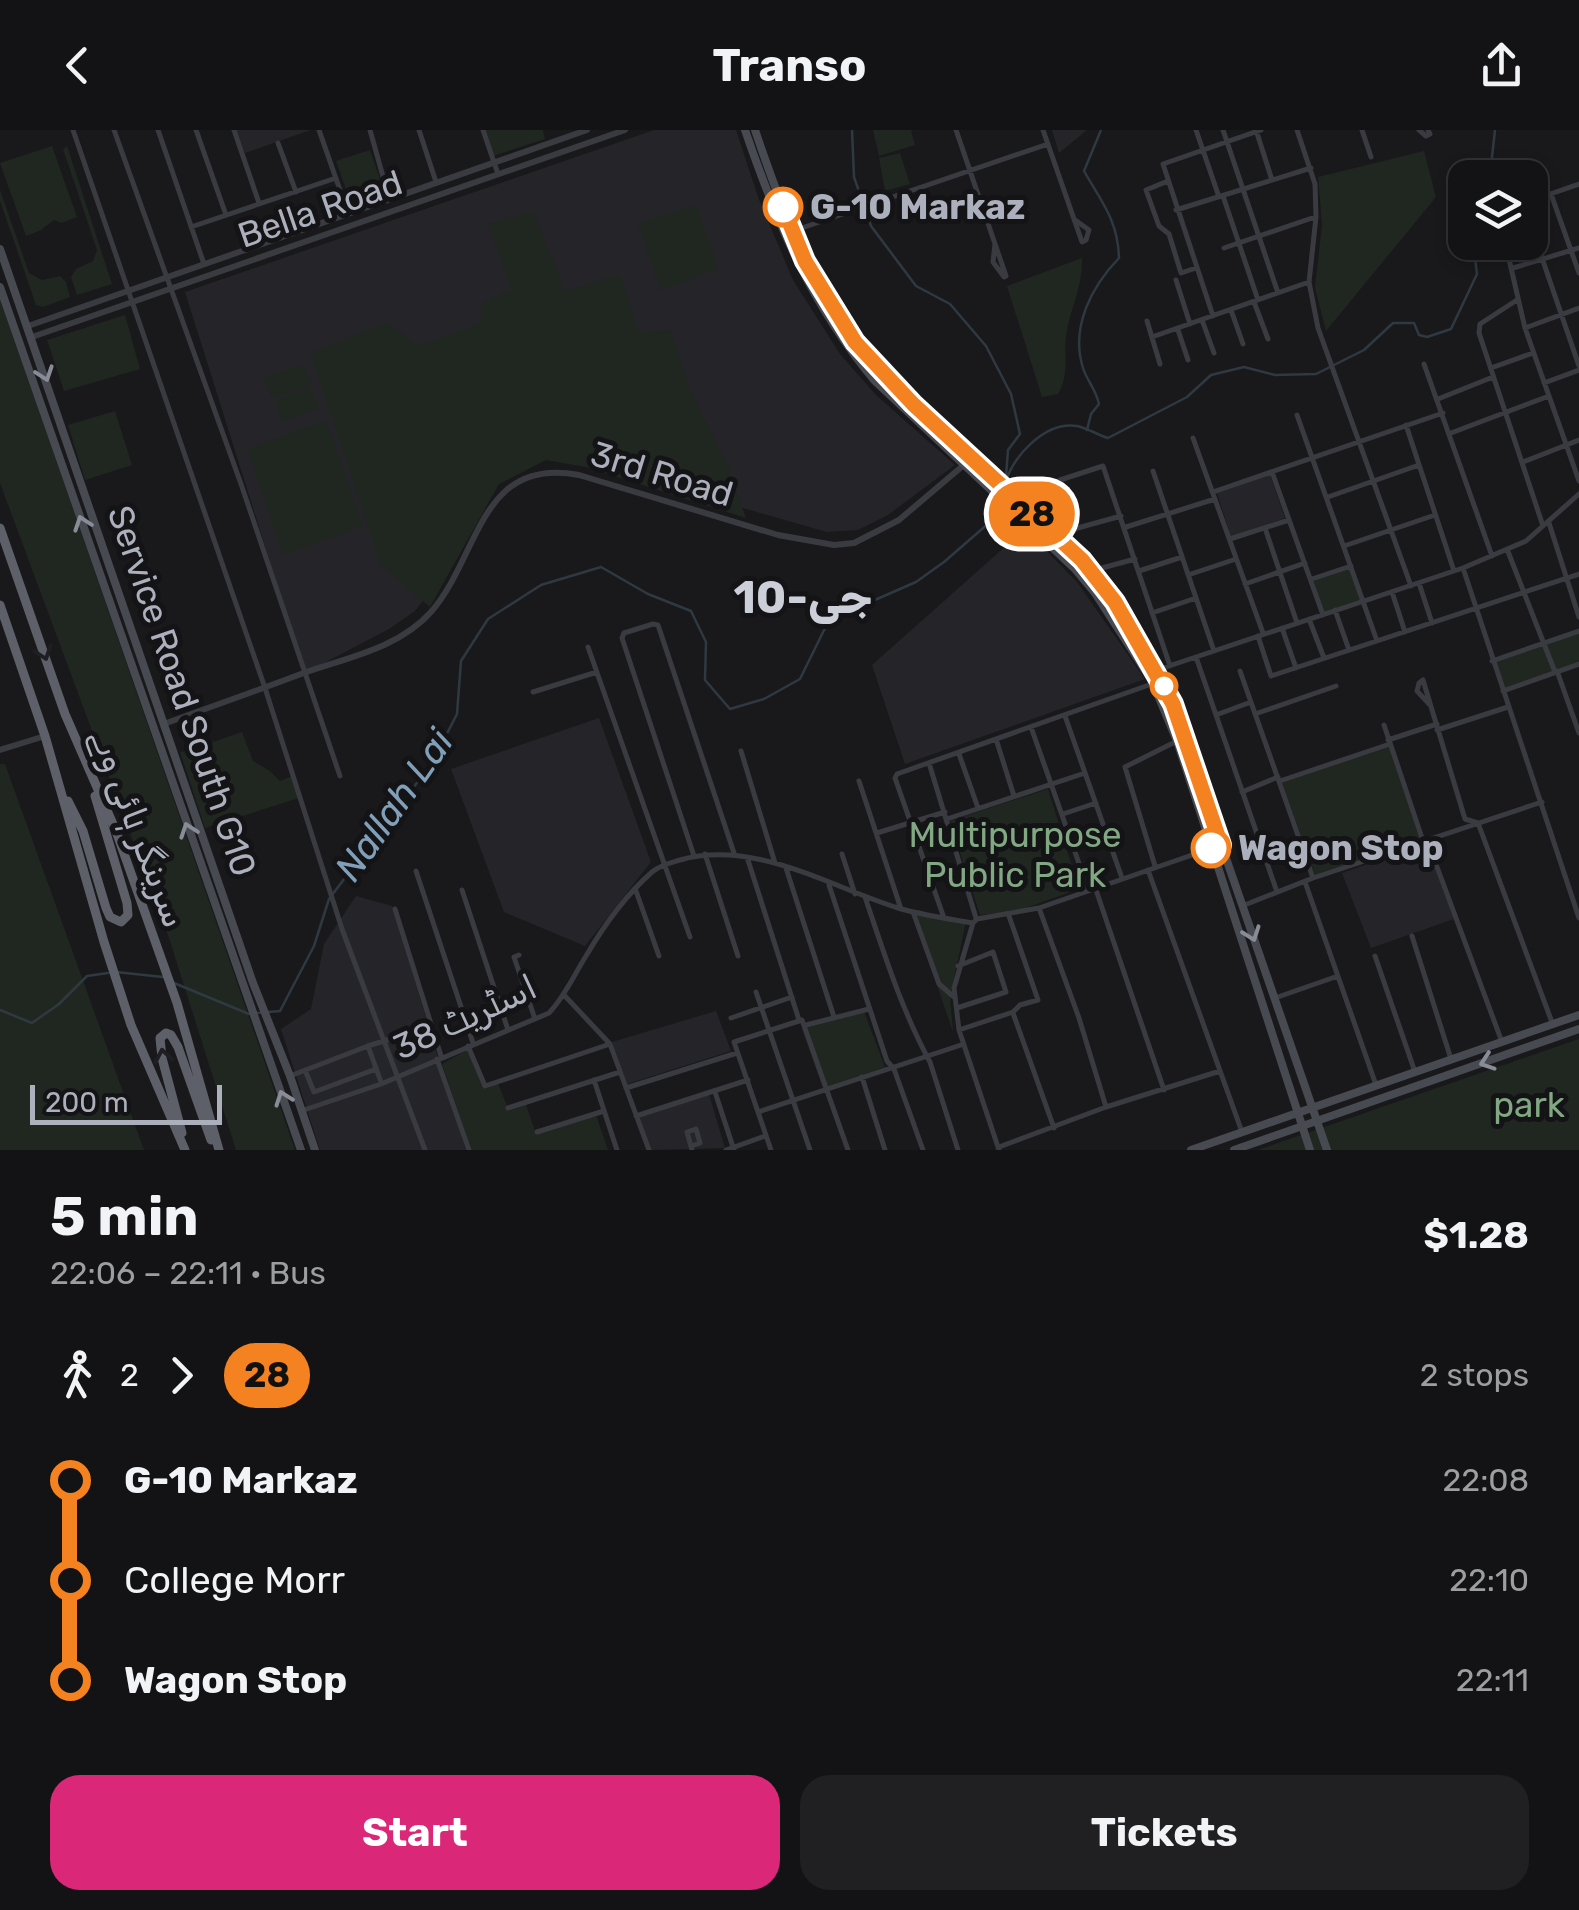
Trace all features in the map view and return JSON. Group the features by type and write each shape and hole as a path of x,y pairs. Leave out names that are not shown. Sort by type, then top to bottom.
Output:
{"highway":[{"name":"سرینگر ہائی وے","path":"0,528 65,714 116,830 177,1003 218,1150"},
{"name":"سرینگر ہائی وے","path":"0,605 45,736 132,1025 186,1150"},
{"path":"59,784 83,831 106,908 110,916 121,922 128,915 127,903 90,774"},
{"path":"186,1150 162,1058 160,1038 166,1033 178,1047 218,1150"}],"main road":[{"path":"745,130 788,232 855,342 1029,518 1095,593 1173,704 1327,1150"},
{"path":"755,130 788,232"},
{"name":"Service Road South G10","path":"0,249 252,983 290,1076 314,1150"},
{"name":"Service Road South G10","path":"0,287 302,1150"},
{"path":"58,453 70,449"},
{"path":"1029,518 1055,534 1091,571 1115,602 1155,677 1310,1150"},
{"path":"200,864 211,861"},
{"path":"1192,1150 1579,1016"},
{"path":"1234,1150 1579,1030"}],"street":[{"path":"73,130 265,688 342,929 425,1150"},
{"path":"114,130 340,776"},
{"path":"158,130 204,264"},
{"path":"196,130 226,216"},
{"path":"234,130 259,204"},
{"path":"319,130 348,214"},
{"path":"370,130 389,198"},
{"path":"418,130 436,182"},
{"path":"483,130 498,174"},
{"name":"Bella Road","path":"28,326 587,130"},
{"name":"Bella Road","path":"32,337 625,130"},
{"path":"956,130 1006,276 1004,277 993,262 995,244"},
{"path":"1043,130 1082,242 1089,230 1075,220"},
{"path":"1196,130 1239,243 1268,339"},
{"path":"1222,130 1278,293"},
{"path":"1212,316 1164,162 1258,130 1272,180"},
{"path":"1298,130 1315,184 1316,217 1309,282 1318,328 1411,586"},
{"path":"1362,130 1371,157"},
{"path":"1419,130 1426,136 1430,134 1428,130"},
{"path":"278,144 296,192"},
{"path":"788,232 1048,144"},
{"path":"1176,210 1311,168"},
{"path":"191,227 336,178"},
{"path":"1168,180 1146,190 1159,226 1169,234 1182,273 1196,268"},
{"path":"1548,195 1579,184"},
{"path":"1552,194 1575,249 1579,273"},
{"path":"400,195 404,206"},
{"path":"1224,248 1316,217"},
{"path":"318,224 321,234"},
{"path":"1169,234 1182,228"},
{"path":"1512,268 1575,249"},
{"path":"1510,260 1525,328 1579,482"},
{"path":"1543,261 1579,368 1544,383"},
{"path":"1176,280 1190,324"},
{"path":"1152,337 1309,282"},
{"path":"1518,300 1480,324 1478,333 1579,617"},
{"path":"1525,328 1579,308"},
{"path":"1231,310 1243,344"},
{"path":"1202,320 1214,354"},
{"path":"1147,322 1160,364"},
{"path":"1178,329 1188,360"},
{"path":"1490,368 1534,353"},
{"path":"1424,364 1492,556"},
{"path":"1438,399 1493,378"},
{"path":"1451,433 1549,396"},
{"path":"1126,528 1443,413"},
{"path":"1298,415 1377,641"},
{"path":"1406,425 1454,571"},
{"path":"1193,438 1245,584 1271,676 1579,574"},
{"path":"1523,462 1579,440"},
{"name":"3rd Road","path":"164,724 384,644 417,625 441,598 492,505 514,483 527,477 554,471 579,475 778,535 834,546 854,543 884,529 969,461"},
{"path":"1328,498 1419,464"},
{"path":"1074,531 1060,480 1100,465 1126,528 1170,666"},
{"path":"1153,471 1214,651"},
{"path":"1272,472 1323,614"},
{"path":"944,918 895,776 1066,716 1155,677 1170,666 1463,568 1507,549 1546,525 1579,494"},
{"path":"1344,546 1435,514"},
{"path":"1055,534 1120,516"},
{"path":"1229,540 1289,520"},
{"path":"1265,528 1297,623"},
{"path":"1507,549 1579,732"},
{"path":"1139,571 1182,557"},
{"path":"1091,571 1135,558"},
{"path":"1188,574 1236,559"},
{"path":"1245,584 1305,563"},
{"path":"1311,580 1352,566"},
{"path":"1463,568 1579,918"},
{"path":"1419,582 1432,623"},
{"path":"1392,592 1405,632"},
{"path":"1152,612 1196,598"},
{"path":"1336,610 1349,650"},
{"path":"1308,618 1324,658"},
{"path":"694,856 622,634 653,624 658,626 734,853"},
{"path":"1282,628 1296,668"},
{"path":"1492,661 1579,630"},
{"path":"588,647 690,937"},
{"path":"1196,657 1277,892"},
{"path":"1503,691 1579,664"},
{"path":"533,692 597,672"},
{"path":"1240,672 1313,878"},
{"path":"1430,705 1417,692 1418,683 1423,680 1465,819 1478,823"},
{"path":"1255,714 1336,686"},
{"path":"1215,715 1250,702"},
{"path":"1242,792 1508,707"},
{"path":"1066,716 1122,878"},
{"path":"1384,726 1502,1042"},
{"path":"1031,727 1164,1090"},
{"path":"0,750 45,736"},
{"path":"996,739 1014,796"},
{"path":"1177,741 1125,768 1152,868 1242,1132"},
{"path":"741,751 776,864"},
{"path":"959,753 978,808"},
{"path":"929,763 975,921 958,966 955,998 959,1030 999,1149 1106,1107 1220,1071"},
{"path":"877,832 978,808 1084,773"},
{"path":"859,782 901,909"},
{"path":"1231,909 1542,802"},
{"path":"1063,814 1096,803"},
{"path":"1478,823 1553,1024"},
{"name":"اسٹریٹ 38","path":"301,1111 381,1084 549,1013 586,955 636,891 652,872 666,864 705,854 734,853 901,909 975,921 1039,908 1221,845"},
{"path":"705,854 738,956"},
{"path":"842,854 855,894"},
{"path":"747,856 792,998 848,1150"},
{"path":"786,868 834,1017"},
{"path":"416,870 485,1086 610,1044"},
{"path":"1305,882 1376,1085"},
{"path":"828,883 887,1061 894,1069 923,1150"},
{"path":"462,890 508,1030"},
{"path":"636,891 659,956"},
{"path":"864,897 900,1000 921,1051 927,1056 958,1150"},
{"path":"1039,908 1106,1107"},
{"path":"395,909 469,1150"},
{"path":"913,912 940,984 955,998"},
{"path":"959,1030 1038,1000 1009,916"},
{"path":"1412,936 1451,1060"},
{"path":"956,1008 1006,992 994,952 958,966"},
{"path":"519,955 514,956 535,1019"},
{"path":"1375,956 1415,1072"},
{"path":"1275,998 1338,976"},
{"path":"756,992 810,1150"},
{"path":"564,995 610,1044 648,1150"},
{"path":"731,1018 792,998"},
{"path":"771,1150 734,1042 768,1029 869,1010"},
{"path":"1013,1012 1054,1128"},
{"path":"290,1076 386,1039 432,1026"},
{"path":"758,1112 962,1044"},
{"path":"368,1046 381,1084"},
{"path":"626,1088 737,1053"},
{"path":"305,1070 314,1092 376,1069"},
{"path":"508,1108 620,1072"},
{"path":"862,1077 886,1150"},
{"path":"594,1080 617,1150"},
{"path":"636,1116 748,1080"},
{"path":"715,1092 731,1149 766,1136"},
{"path":"537,1132 604,1111"}],"shaded area":[{"path":"236,130 311,130 245,153"},
{"path":"654,130 736,130 758,197 793,280 840,354 876,395 955,465 888,515 858,530 827,532 553,454 490,479 434,586 415,611 305,673 185,292"},
{"path":"1052,130 1087,130 1059,153"},
{"path":"1270,475 1285,518 1231,537 1217,493"},
{"path":"1025,529 1077,582 1145,679 905,764 872,665"},
{"path":"599,718 651,862 585,946 504,912 451,769"},
{"path":"1426,844 1454,919 1371,948 1342,873"},
{"path":"356,896 392,906 466,1150 320,1150 281,1029 311,1009 324,944"},
{"path":"716,1011 731,1051 627,1084 612,1042"},
{"path":"709,1094 725,1148 647,1150 636,1118"}],"green space":[{"path":"484,130 543,130 545,139 493,156"},
{"path":"873,130 911,130 915,145 879,156"},
{"path":"52,146 77,217 62,223 54,220 26,236 0,163"},
{"path":"67,146 112,284 77,295 71,277 76,269 93,261 97,250 63,149"},
{"path":"370,150 385,193 351,204 336,161"},
{"path":"1424,151 1436,197 1326,331 1315,288 1322,225 1318,177"},
{"path":"900,153 910,184 885,191 879,158"},
{"path":"0,190 29,273 42,280 60,276 70,297 43,307 36,305 0,201"},
{"path":"696,204 718,269 660,290 638,224"},
{"path":"533,211 565,292 620,274 639,333 671,330 689,388 727,465 746,518 586,467 546,460 499,484 430,607 381,566 310,353 387,322 419,346 482,322 480,305 511,289 488,224"},
{"path":"1082,258 1067,330 1064,378 1058,394 1042,397 1007,286"},
{"path":"0,298 295,1150 236,1150 169,938 0,483"},
{"path":"125,315 140,369 64,391 47,340"},
{"path":"304,364 312,385 272,398 264,377"},
{"path":"311,387 318,408 282,421 275,400"},
{"path":"115,411 132,465 85,480 68,425"},
{"path":"326,420 363,526 283,555 247,449"},
{"path":"1350,568 1361,601 1323,613 1314,581"},
{"path":"1579,633 1579,663 1504,689 1494,662"},
{"path":"242,732 253,761 280,781 292,776 299,798 205,828 180,752 187,751 190,757 208,750 207,744"},
{"path":"1389,747 1420,840 1315,875 1282,783"},
{"path":"0,764 5,764 144,1150 0,1150"},
{"name":"Multipurpose Public Park","path":"1048,789 1079,889 1017,911 980,915 950,821"},
{"path":"913,915 966,922 950,997 953,1032"},
{"path":"863,1009 885,1067 823,1089 802,1029"},
{"name":"park","path":"1579,1039 1579,1150 1258,1150"},
{"path":"469,1049 484,1086 497,1081 509,1111 526,1105 536,1134 596,1115 608,1150 471,1150 442,1064"}],"waterway":[{"path":"852,130 854,177 871,226 916,286 950,304 986,346 1011,394 1020,434 1008,450 1006,476"},
{"path":"1087,430 1091,414 1099,404 1085,373 1079,337 1092,294 1119,258 1112,222 1084,171 1101,130"},
{"path":"1492,160 1495,130"},
{"path":"1005,484 1023,452 1053,429 1077,426 1108,438 1187,397 1211,375 1244,367 1275,375 1316,374 1364,350 1393,323 1414,323 1419,335 1427,337 1451,329 1477,274 1475,260"},
{"name":"Nallah Lai","path":"257,1013 280,1011 314,946 329,899 432,763 457,714 461,661 488,619 541,585 601,567 648,594 691,611 706,642 705,680 730,709 764,699 800,679 829,620 916,582 944,562 997,516 1003,491"},
{"name":"Nallah Lai","path":"116,972 163,977"},
{"name":"Nallah Lai","path":"0,1010 32,1023 59,1004 87,976 108,973"},
{"name":"Nallah Lai","path":"174,983 249,1014"}],"bus line":[{"name":"28","path":"783,207 805,261 855,342 913,404 1082,560 1115,602 1173,704 1221,845 1211,848"}],"place":[{"name":"G-10 Markaz","path":"783,207"},
{"name":"Wagon Stop","path":"1211,848"}],"district":[{"name":"جی-10","path":"803,597"}]}
